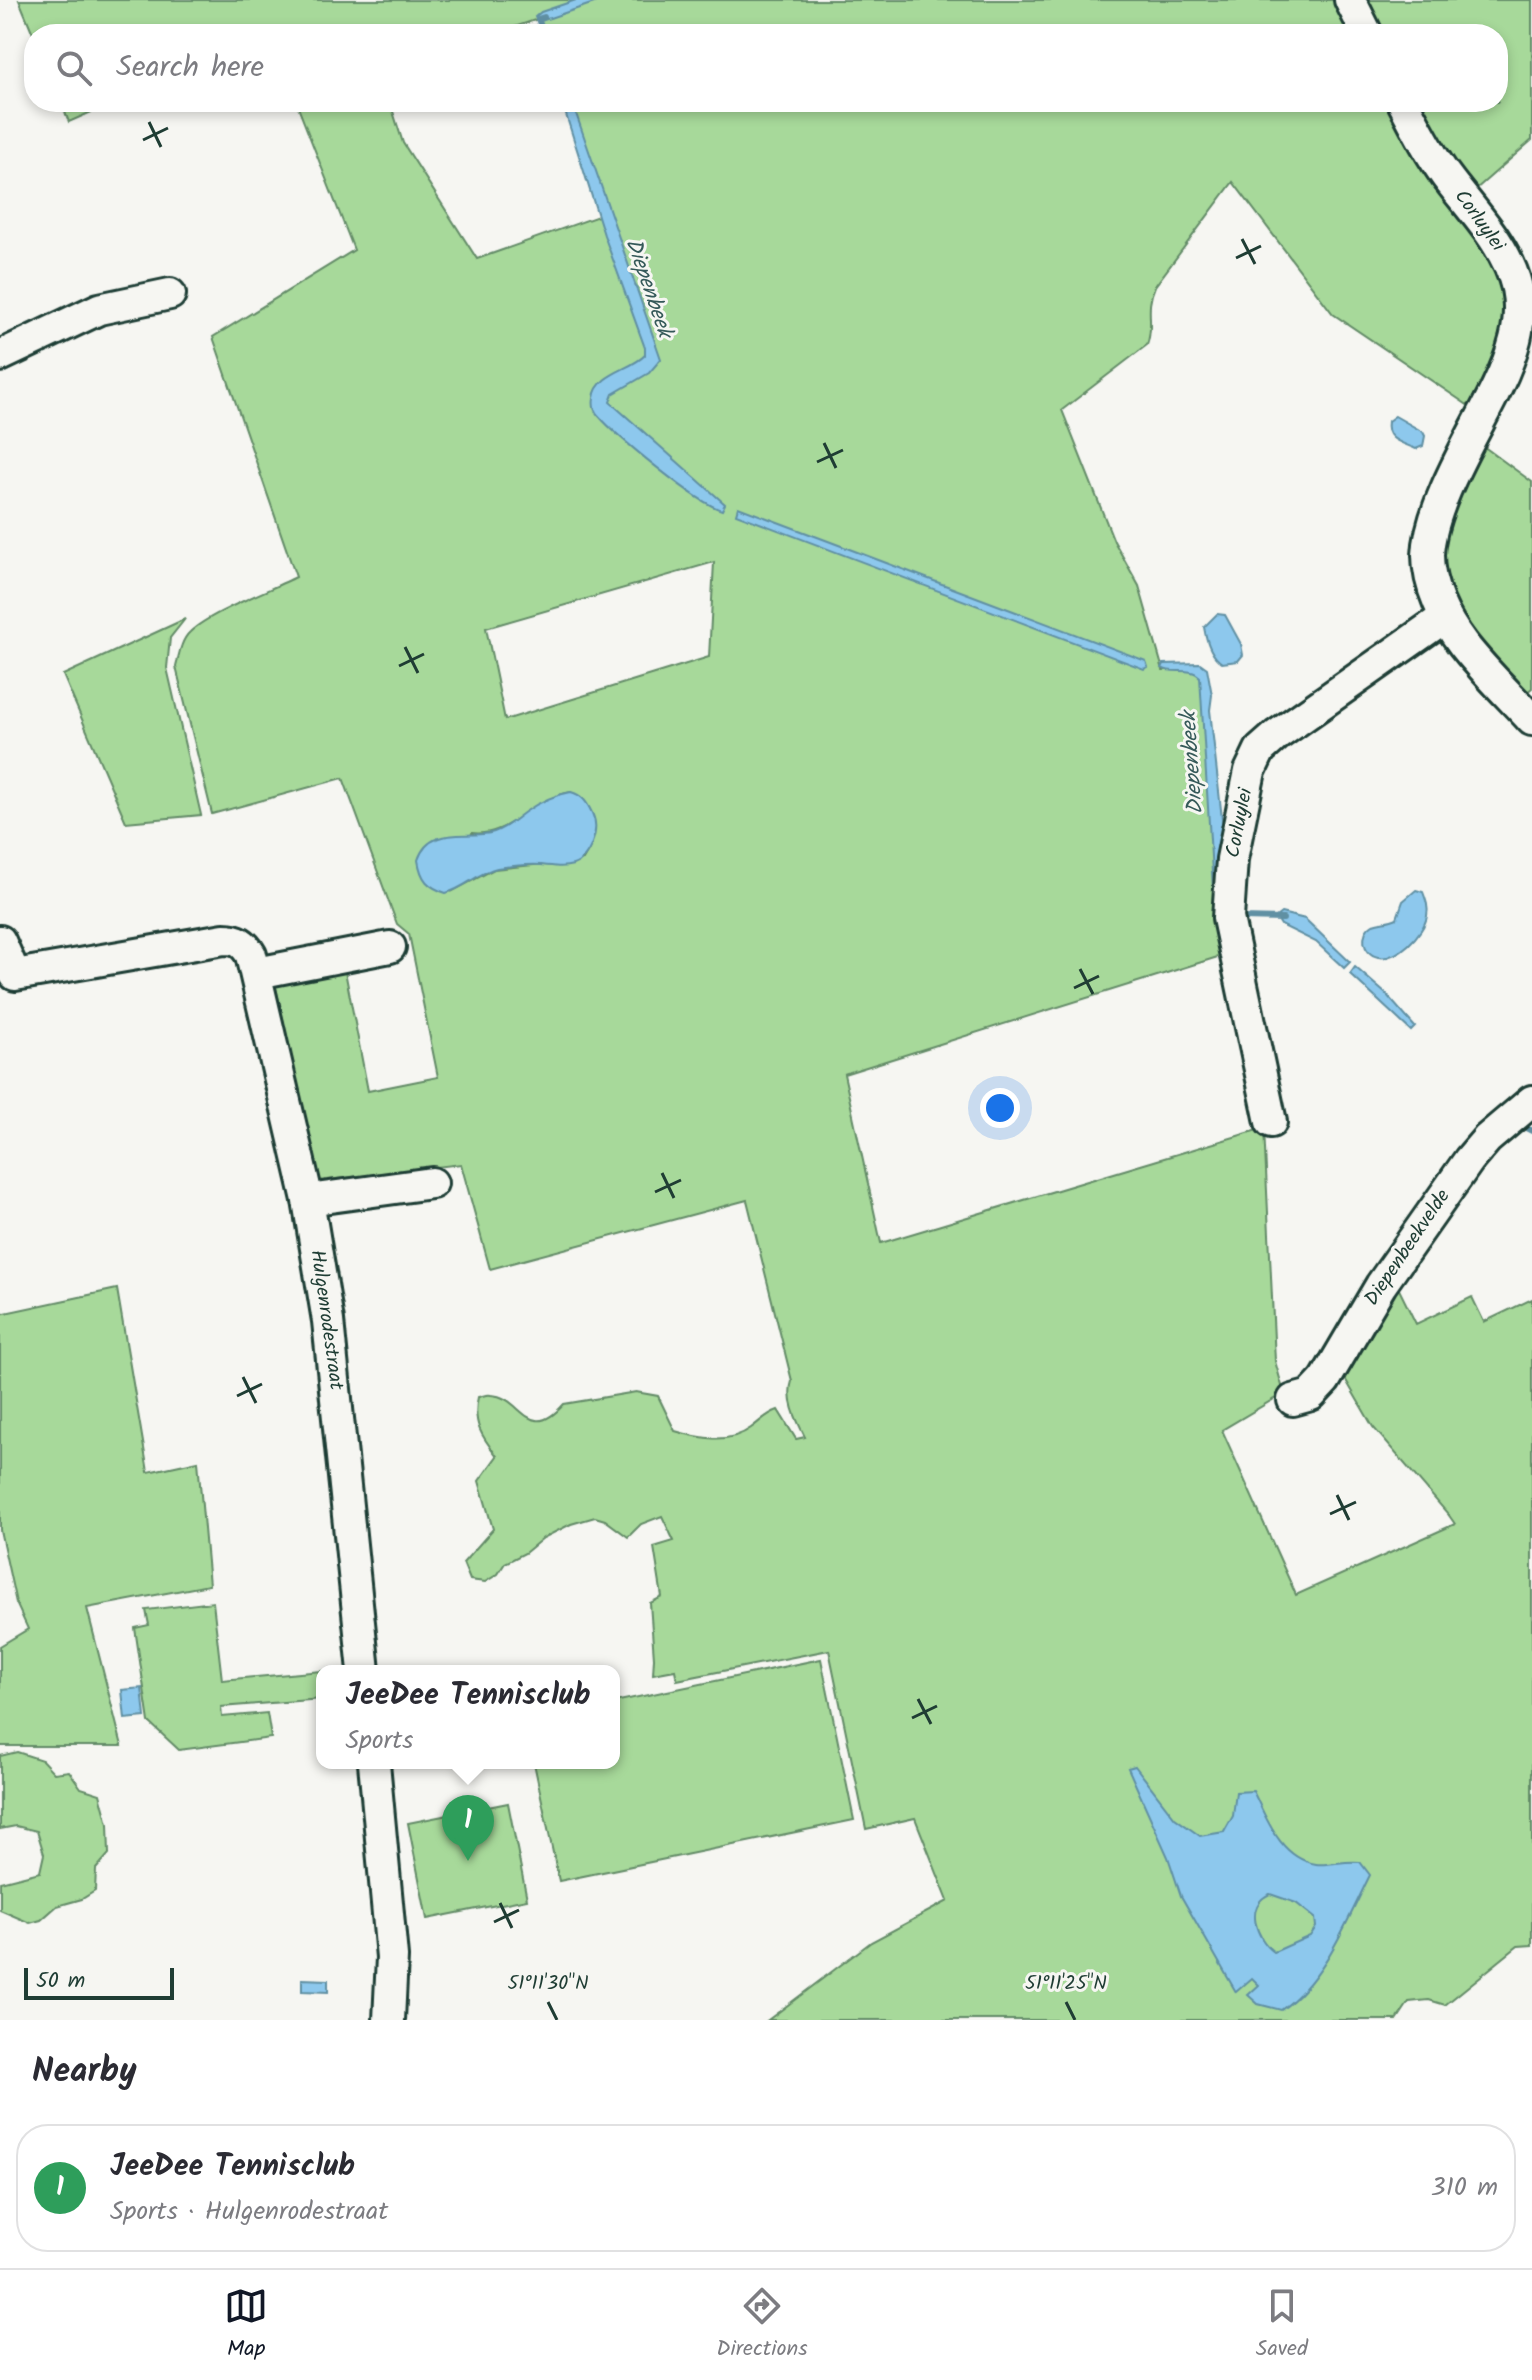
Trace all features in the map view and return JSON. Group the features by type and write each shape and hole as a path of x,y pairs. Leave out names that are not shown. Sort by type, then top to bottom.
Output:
{"street":[{"path":"1350,0 1362,24"},
{"name":"Corluylei","path":"1409,112 1434,158 1505,257 1517,288 1519,320 1511,357 1446,492 1432,529 1428,554 1430,573 1445,617 1463,644 1532,720"},
{"path":"0,356 99,309 170,294"},
{"name":"Corluylei","path":"1271,1122 1228,918 1232,859 1250,771 1260,750 1277,735 1445,617"},
{"name":"Hulgenrodestraat","path":"0,941 8,976 224,939 235,939 245,944 257,973 308,1200 328,1321 363,1665"},
{"path":"257,973 390,947"},
{"name":"Diepenbeekvelde","path":"1293,1400 1311,1395 1325,1380 1381,1285 1469,1160 1487,1139 1532,1101"},
{"path":"308,1200 432,1183"},
{"path":"375,1769 392,1957 389,2020"}],"green space":[{"path":"19,0 1333,0 1346,24 540,24 538,19 523,24 29,24"},
{"path":"1366,0 1532,0 1532,140 1475,190 1426,112 1508,112 1508,24 1379,24"},
{"path":"65,112 92,112 69,122"},
{"path":"300,112 393,112 403,143 477,259 604,214 570,112 1391,112 1410,146 1489,259 1498,277 1504,322 1500,343 1469,406 1333,314 1233,182 1155,286 1150,303 1147,345 1062,410 1114,541 1139,586 1163,670 1205,669 1221,956 844,1074 881,1243 1264,1128 1275,1361 1284,1393 1222,1430 1296,1595 1455,1524 1373,1427 1340,1370 1394,1279 1416,1324 1472,1297 1484,1322 1532,1299 1532,1945 1518,1946 1445,2005 1429,2000 1409,2002 1397,2020 768,2020 871,1942 948,1901 915,1818 866,1829 829,1650 677,1680 675,1670 653,1674 650,1603 662,1597 654,1547 674,1541 662,1516 641,1524 628,1537 605,1520 595,1517 571,1524 505,1563 498,1574 485,1582 470,1580 463,1563 493,1529 479,1481 497,1456 477,1422 478,1397 502,1397 526,1415 542,1420 564,1404 636,1392 658,1396 675,1431 684,1434 704,1438 733,1437 778,1410 796,1439 805,1437 791,1402 792,1381 747,1200 490,1269 461,1164 319,1181 275,983 345,971 368,1091 438,1077 409,934 397,924 343,778 212,814 176,667 184,639 199,625 225,610 296,577 213,337 354,250","holes":["714,562 709,657 505,720 486,628","571,792 588,806 594,822 592,840 583,860 494,869 453,891 472,833 497,830 557,796"]},
{"path":"1483,446 1532,482 1532,688 1526,693 1478,641 1452,599 1444,576 1441,553 1445,530"},
{"path":"185,619 170,638 167,668 201,815 126,822 63,675"},
{"path":"117,1289 148,1472 198,1461 209,1585 87,1608 122,1746 0,1746 0,1646 28,1629 16,1603 0,1530 0,1314"},
{"path":"213,1602 222,1680 316,1671 316,1699 221,1707 222,1717 267,1713 271,1738 179,1750 149,1722 135,1628 149,1625 146,1610"},
{"path":"821,1659 854,1820 559,1881 535,1769 620,1769 620,1701"},
{"path":"17,1752 42,1760 54,1773 69,1771 81,1788 100,1794 108,1824 109,1854 96,1869 95,1891 82,1899 57,1906 41,1920 30,1923 0,1910 0,1882 40,1872 44,1854 37,1831 16,1826 0,1829 0,1756"},
{"path":"508,1803 527,1899 427,1919 408,1823"}],"water":[{"path":"576,0 603,0 541,21 535,17 541,12"},
{"path":"565,112 575,112 661,359 649,373 613,394 610,402 725,504 722,510 695,496 639,453 595,409 594,398 601,383 645,355"},
{"path":"1395,416 1423,432 1423,446 1416,449 1391,436 1388,421"},
{"path":"738,507 1146,661 1148,667 1144,669 736,514"},
{"path":"1217,614 1225,615 1241,644 1243,655 1238,661 1222,663 1210,647 1204,627"},
{"path":"1200,663 1207,668 1212,695 1210,710 1224,837 1214,905 1200,677 1191,672 1162,668 1164,664"},
{"path":"571,792 586,802 595,824 592,843 578,863 497,868 446,893 423,878 418,860 431,842 440,837 494,832 541,802"},
{"path":"1416,890 1423,892 1427,907 1421,931 1393,955 1378,957 1368,952 1364,937 1369,928 1373,924 1397,918 1403,901"},
{"path":"1281,913 1305,919 1350,962 1344,968 1316,942 1281,925 1276,917"},
{"path":"1355,967 1386,994 1415,1027 1411,1031 1350,974"},
{"path":"142,1688 145,1717 125,1719 122,1690"},
{"path":"1135,1766 1175,1818 1200,1836 1224,1832 1233,1816 1236,1792 1253,1791 1276,1836 1293,1854 1316,1864 1360,1862 1370,1875 1322,1966 1310,1983 1281,2010 1258,2004 1248,1995 1259,1985 1252,1978 1236,1992 1181,1896 1168,1857 1128,1768","holes":["1270,1894 1296,1903 1315,1918 1316,1927 1310,1936 1274,1952 1258,1931 1257,1906"]},
{"path":"302,1979 328,1980 328,1992 302,1991"}],"waterway":[{"name":"Diepenbeek","path":"540,24 538,19 544,17"},
{"name":"Diepenbeek","path":"1241,915 1242,918 1283,919"},
{"name":"Diepenbeek","path":"1524,1127 1532,1131"}],"place":[{"name":"JeeDee Tennisclub","path":"468,1861"}]}
